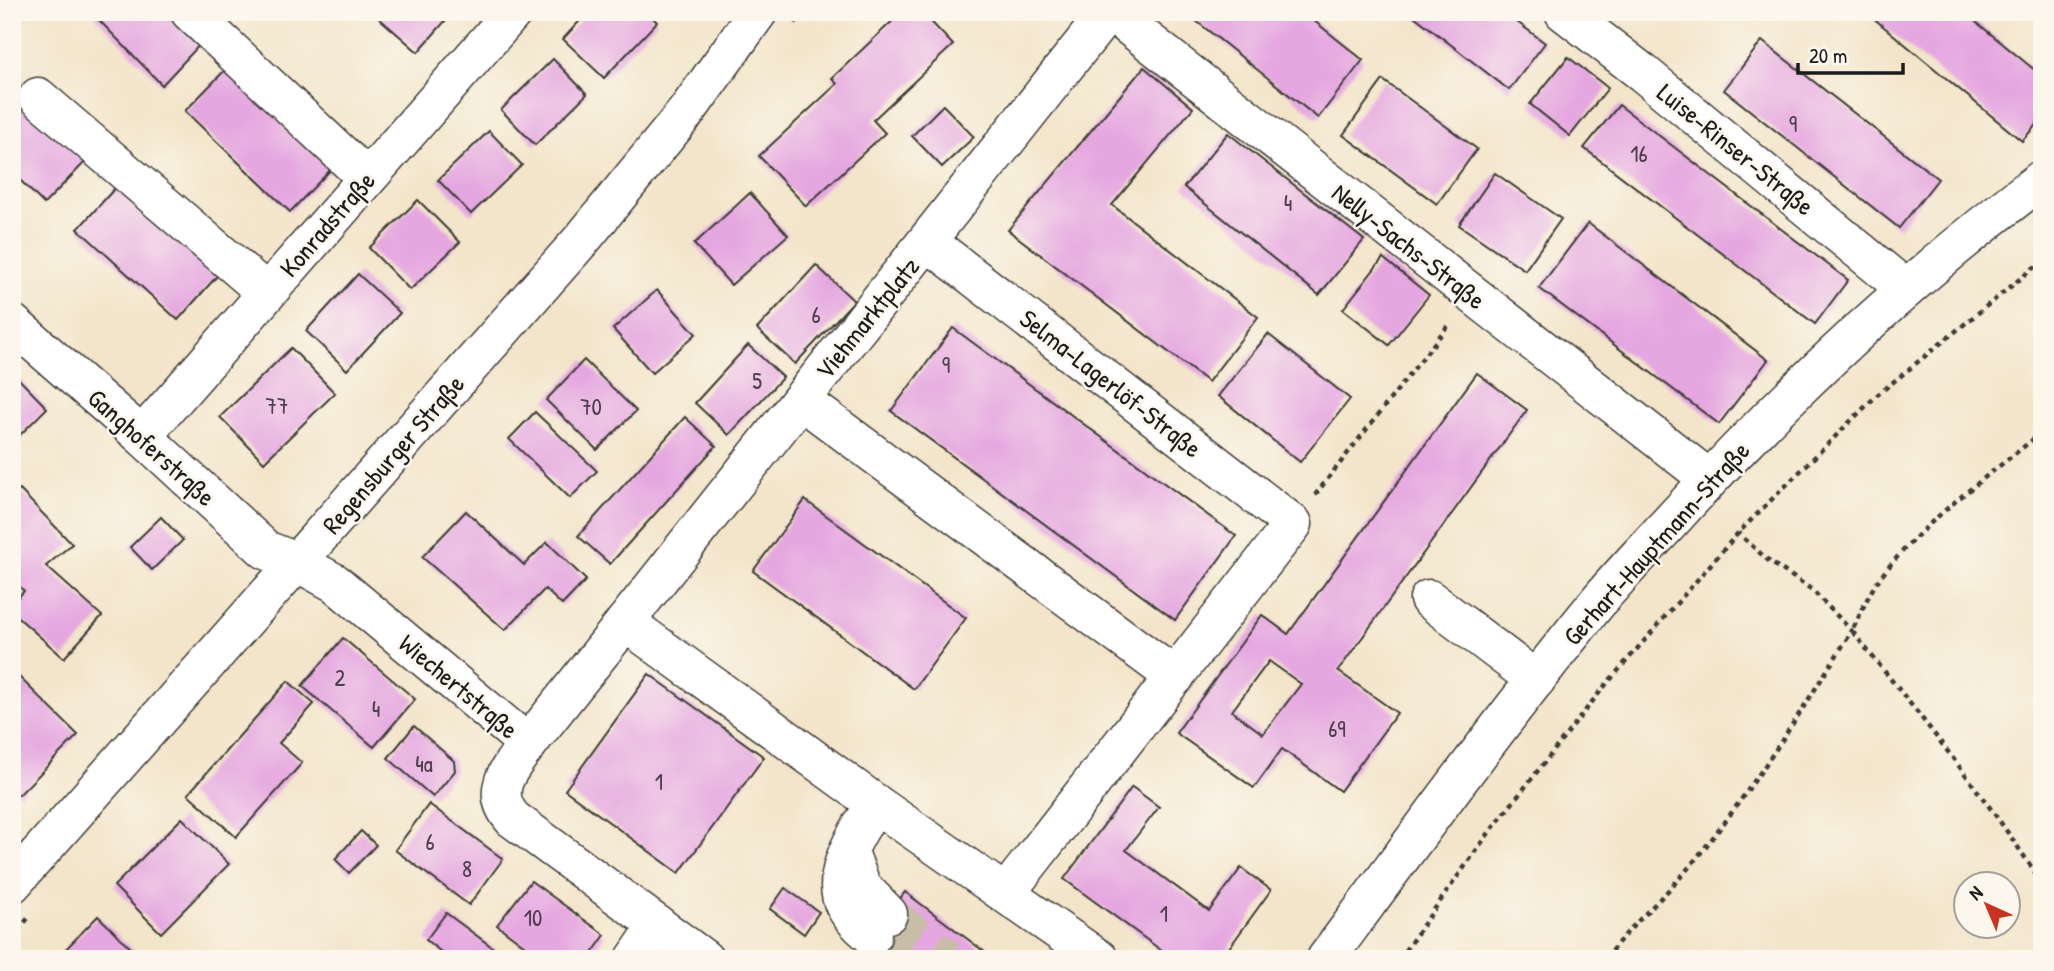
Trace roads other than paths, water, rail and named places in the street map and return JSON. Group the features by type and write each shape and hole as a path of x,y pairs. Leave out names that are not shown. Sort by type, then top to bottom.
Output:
{"street":[{"path":"190,12 367,178"},
{"name":"Regensburger Straße","path":"12,884 584,237 687,111 758,12"},
{"name":"Viehmarktplatz","path":"528,744 1110,12"},
{"name":"Nelly-Sachs-Straße","path":"1110,12 1709,479"},
{"name":"Luise-Rinser-Straße","path":"1564,12 1906,289"},
{"name":"Konradstraße","path":"142,436 506,15"},
{"path":"38,97 267,293"},
{"name":"Gerhart-Hauptmann-Straße","path":"1326,959 1503,720 1603,596 1709,479 1804,382 1906,289 2042,179"},
{"name":"Selma-Lagerlöf-Straße","path":"928,242 1293,523 1175,677"},
{"name":"Ganghoferstraße","path":"12,323 142,436 266,550 297,562"},
{"path":"801,400 1175,677 1006,893"},
{"name":"Wiechertstraße","path":"297,562 335,583 528,744 505,777 502,799 505,810 513,819 704,959"},
{"path":"1429,598 1536,680"},
{"path":"625,622 876,804 1098,959"},
{"path":"876,804 848,852 840,878 843,902 859,925 880,925"},
{"path":"635,959 658,925"}],"tunnel":[{"path":"888,914 948,959"},
{"path":"872,936 902,959"}]}
